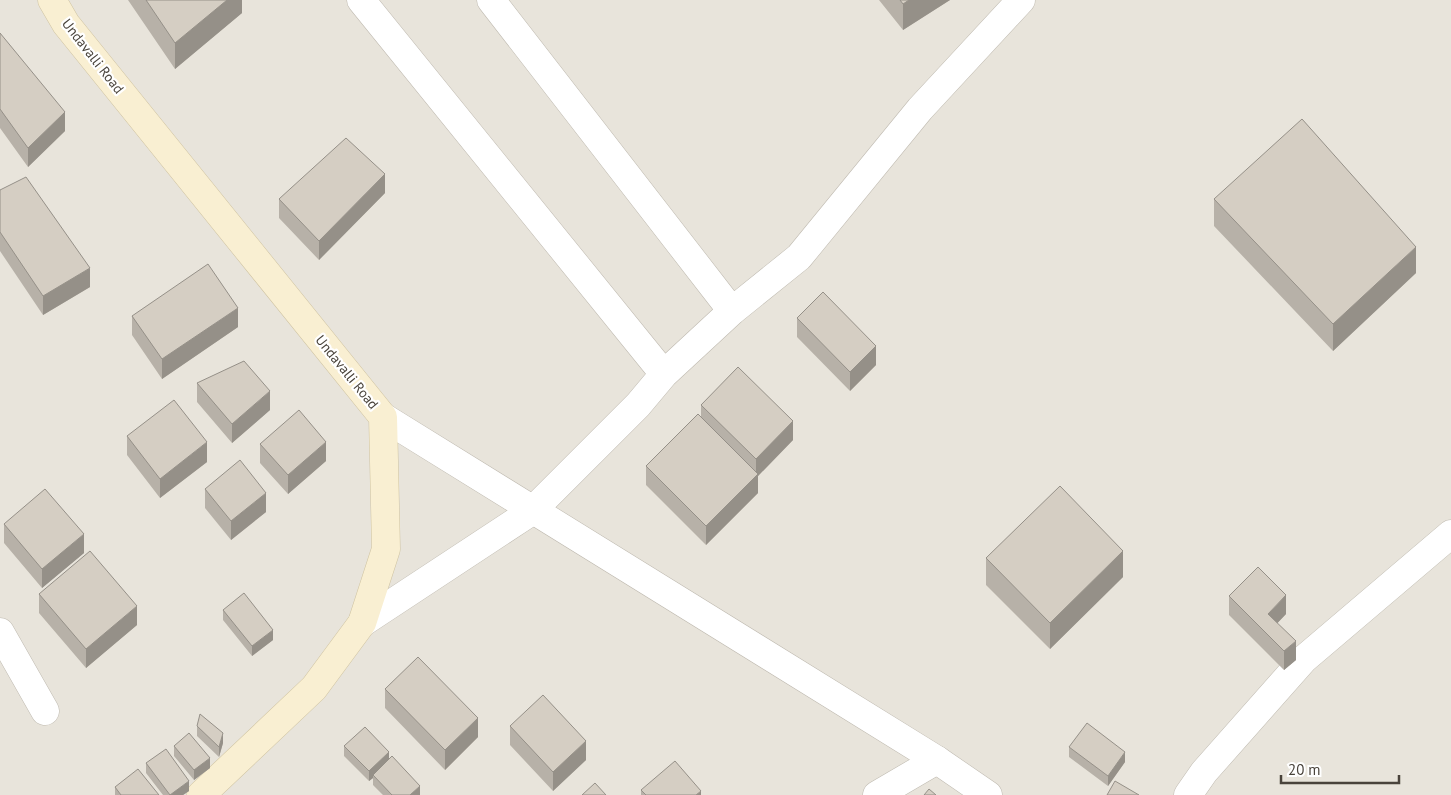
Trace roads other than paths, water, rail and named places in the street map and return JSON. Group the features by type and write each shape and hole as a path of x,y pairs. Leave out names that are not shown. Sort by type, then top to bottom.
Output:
{"main road":[{"name":"Undavalli Road","path":"52,0 66,24 384,417 386,549 362,623 314,688 201,795"}],"street":[{"path":"361,0 664,374"},
{"path":"491,0 732,311"},
{"path":"362,623 532,512 638,405 664,374 732,311 799,257 920,108 1020,0"},
{"path":"384,417 532,512 937,760 988,795"},
{"path":"1188,795 1204,772 1304,659 1451,534"},
{"path":"0,632 45,711"},
{"path":"876,795 937,760"}]}
